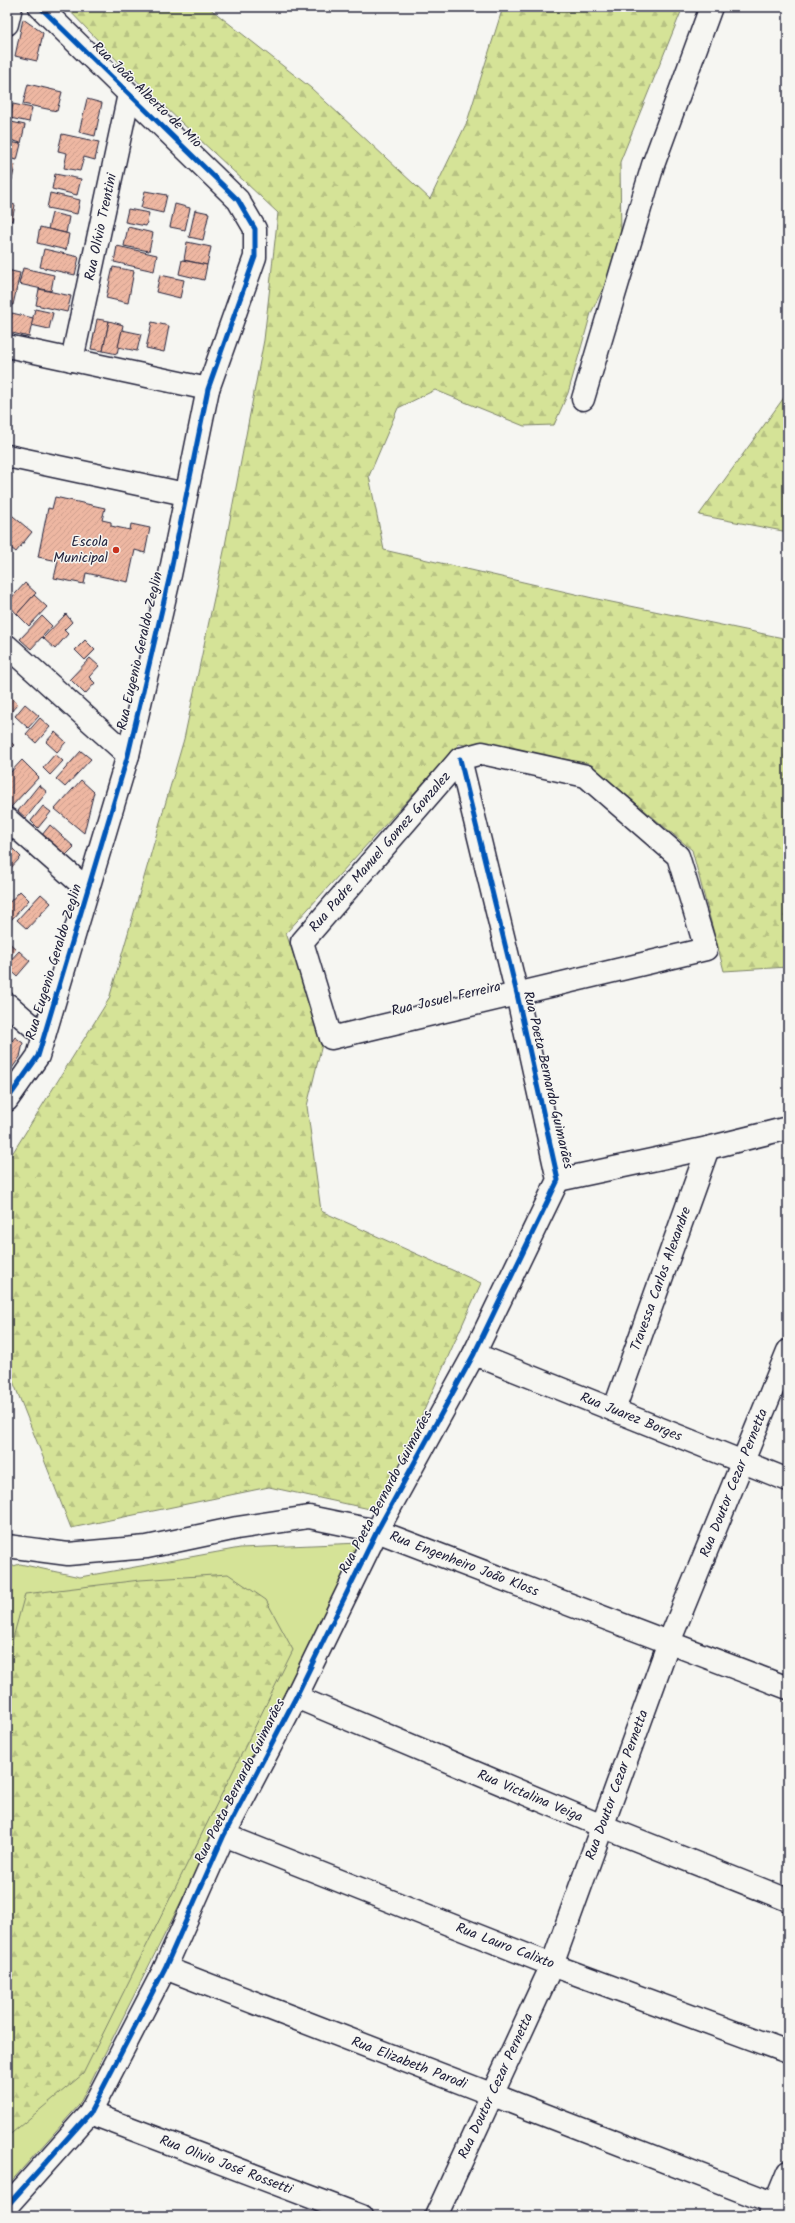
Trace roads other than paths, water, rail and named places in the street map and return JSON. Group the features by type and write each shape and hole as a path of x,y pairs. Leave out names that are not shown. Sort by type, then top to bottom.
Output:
{"street":[{"path":"7,24 11,7"},
{"name":"Rua João Alberto de Mio","path":"40,7 238,200"},
{"path":"583,400 653,165 711,7"},
{"name":"Rua Olívio Trentini","path":"72,360 129,94"},
{"name":"Rua Eugenio Geraldo Zeglin","path":"7,1100 38,1056 128,755 170,575 185,494 208,389 255,257 255,229 238,200"},
{"path":"7,346 208,389"},
{"path":"7,456 185,494"},
{"path":"7,646 128,755"},
{"name":"Rua Josuel Ferreira","path":"331,1038 706,948 678,856 586,776 482,753 460,759"},
{"name":"Rua Poeta Bernardo Guimarães","path":"7,2206 90,2113 166,1968 224,1835 296,1697 377,1531 474,1354 558,1180 516,994 460,759"},
{"name":"Rua Padre Manuel Gomez Gonzalez","path":"331,1038 302,942 460,759"},
{"path":"7,819 88,890"},
{"path":"7,1004 44,1036"},
{"path":"558,1180 708,1148 788,1128"},
{"name":"Travessa Carlos Alexandre","path":"614,1410 708,1148"},
{"name":"Rua Doutor Cezar Pernetta","path":"436,2216 552,1965 669,1642 788,1351"},
{"name":"Rua Juarez Borges","path":"474,1354 788,1480"},
{"name":"Rua Engenheiro João Kloss","path":"7,1546 68,1554 147,1548 237,1528 309,1518 377,1531 788,1688"},
{"name":"Rua Victalina Veiga","path":"296,1697 602,1826 788,1900"},
{"name":"Rua Lauro Calixto","path":"224,1835 552,1965 788,2052"},
{"name":"Rua Elizabeth Parodi","path":"166,1968 778,2210"},
{"name":"Rua Olivio José Rossetti","path":"90,2113 361,2216"},
{"path":"778,2210 788,2172"}],"place":[{"name":"Escola Municipal","path":"116,550"}]}
